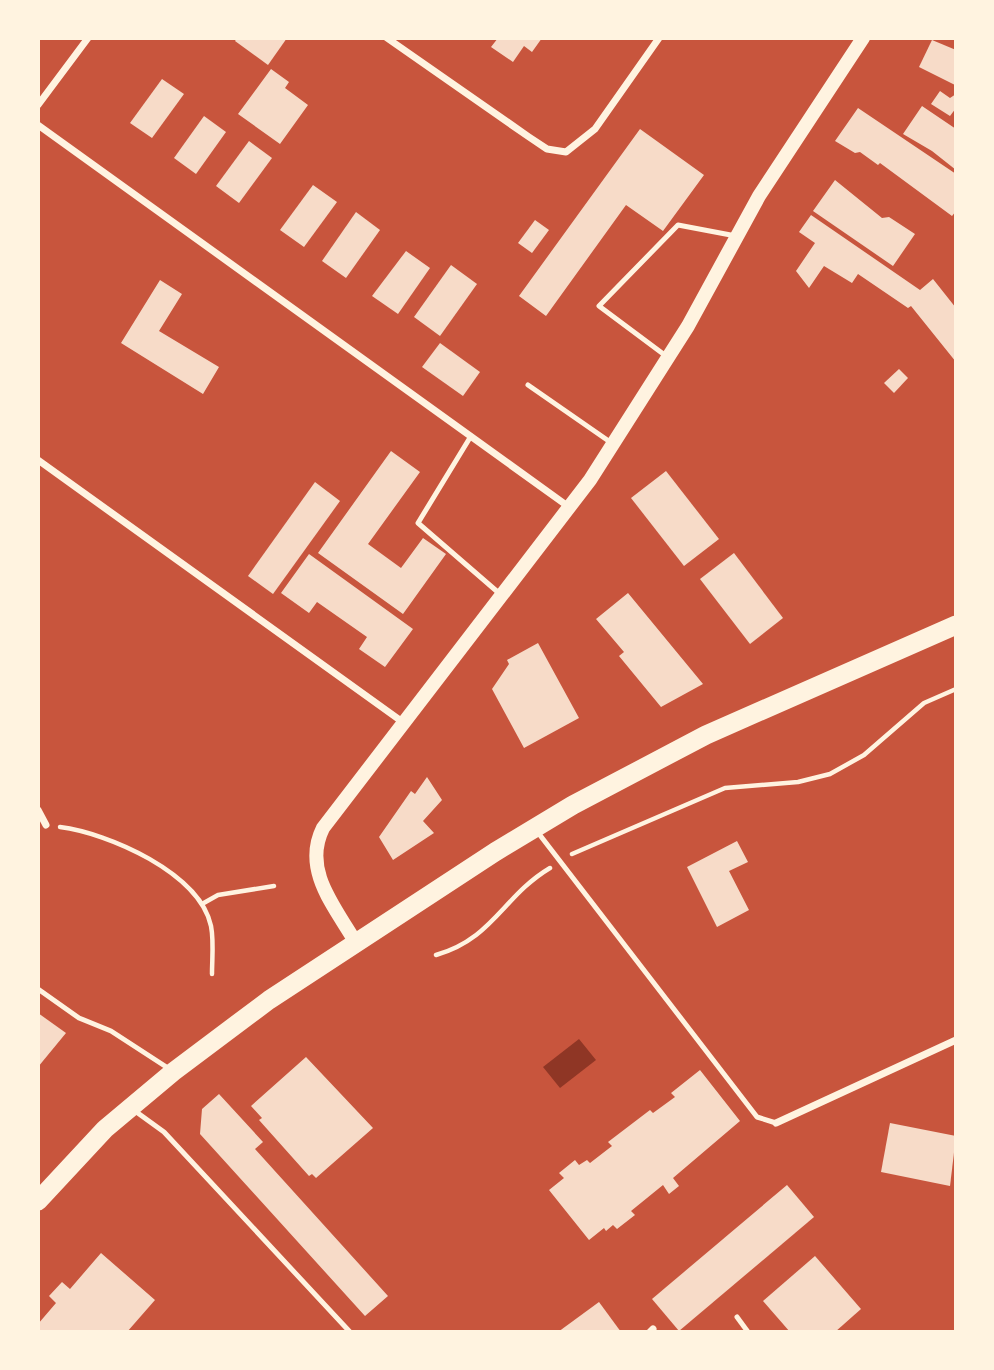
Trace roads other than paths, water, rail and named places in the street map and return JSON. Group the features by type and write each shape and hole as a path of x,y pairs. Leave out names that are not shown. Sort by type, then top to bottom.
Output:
{"highway":[{"path":"38,1200 130,1107 269,1000 534,828 727,725 956,625"}],"main road":[{"path":"356,943 320,881 316,869 315,848 330,818 570,508 708,293 758,196 863,38"}],"street":[{"path":"38,105 88,38"},
{"path":"387,38 529,138 547,149 566,152 595,128 659,38"},
{"path":"38,125 570,508"},
{"path":"38,460 404,724"},
{"path":"38,810 46,825"},
{"path":"776,1123 956,1040"}],"lane":[{"path":"668,358 599,306 678,225 736,236"},
{"path":"528,385 613,444"},
{"path":"471,436 418,523 503,597"},
{"path":"534,828 757,1116 776,1123"},
{"path":"38,989 79,1017 111,1031 173,1072"},
{"path":"130,1107 164,1132 350,1332"},
{"path":"737,1317 748,1332"}]}
